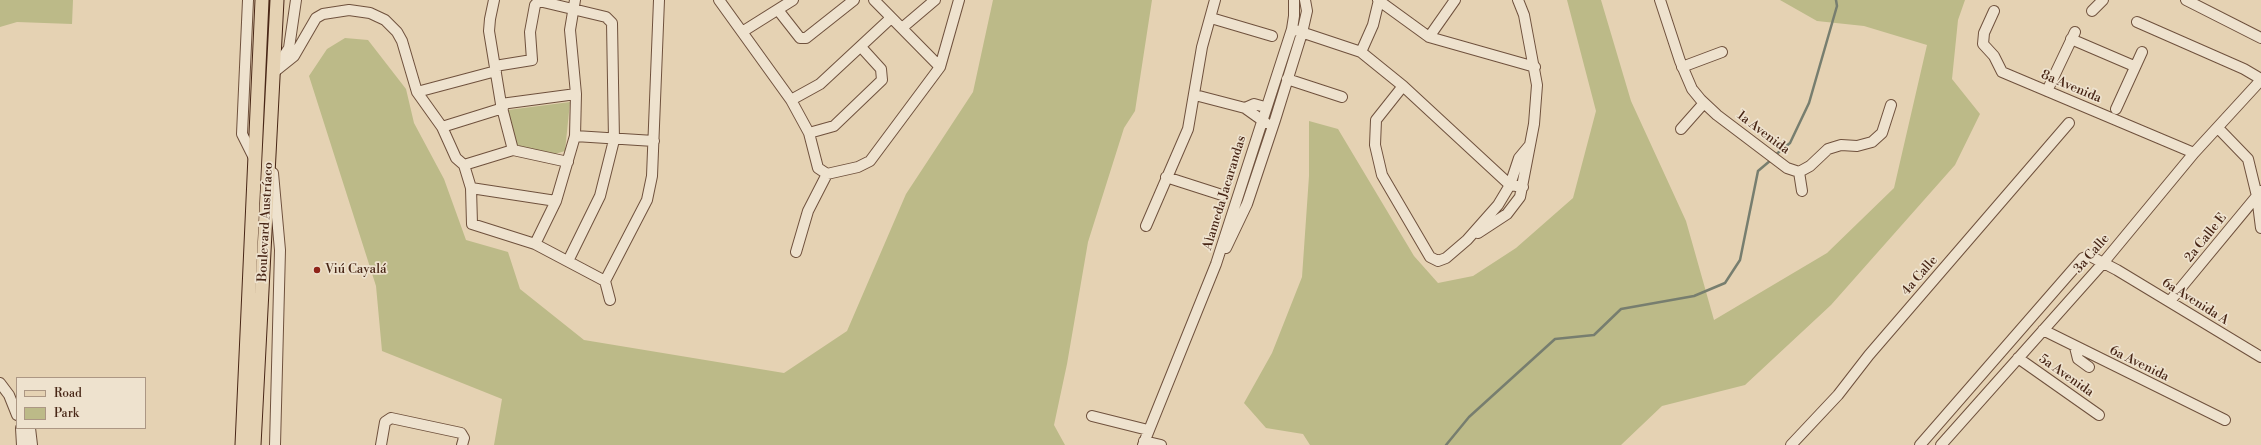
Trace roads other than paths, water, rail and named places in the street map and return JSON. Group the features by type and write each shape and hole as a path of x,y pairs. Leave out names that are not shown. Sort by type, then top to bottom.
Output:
{"main road":[{"name":"Boulevard Austríaco","path":"242,445 256,163 262,0"},
{"name":"Boulevard Austríaco","path":"254,445 277,0"}],"street":[{"path":"248,0 242,134 256,163"},
{"path":"274,72 289,48 296,0"},
{"path":"494,0 489,31 502,106 513,150"},
{"path":"610,300 605,281 647,200 652,176 659,0"},
{"path":"719,0 791,100 808,133 818,168 827,174 858,167 870,160 940,67 960,0"},
{"path":"742,32 793,0"},
{"path":"778,10 800,38 806,38 854,0"},
{"path":"902,28 935,0"},
{"path":"1146,226 1188,129 1202,47 1215,0"},
{"name":"Alameda Jacarandas","path":"1216,264 1265,107 1292,29 1294,0"},
{"name":"Alameda Jacarandas","path":"1216,264 1231,239 1247,204 1302,33 1307,10 1305,0"},
{"path":"1361,52 1373,25 1379,0 1429,37 1535,67"},
{"path":"1429,37 1455,0"},
{"path":"1403,86 1376,120 1375,145 1382,175 1430,258 1438,261 1446,258 1467,240 1507,214 1516,206 1523,187 1537,104 1535,67 1524,15 1518,0"},
{"name":"1a Avenida","path":"1660,0 1682,67 1692,89 1704,103 1787,168 1799,172"},
{"path":"2092,11 2103,0"},
{"path":"2186,0 2261,38"},
{"path":"878,1 891,18 940,67"},
{"path":"417,92 496,68 532,60 530,32 535,5 538,2 574,5 606,18 612,23 614,140 600,196 568,261"},
{"path":"535,244 556,201 575,136 576,94 570,30 574,5"},
{"path":"274,72 294,56 316,18 324,14 339,10 360,11 385,20 397,32 402,41 417,92 442,127 456,158 464,165 471,188 472,224 535,244 605,281"},
{"name":"8a Avenida","path":"1994,11 1984,33 1983,40 1985,48 1994,56 2002,72 2194,153"},
{"path":"791,100 820,84 891,18"},
{"path":"1211,18 1272,36"},
{"path":"2137,22 2244,69 2261,79"},
{"path":"1292,29 1361,52 1403,86 1510,185 1523,187"},
{"path":"2047,90 2073,36 2134,66"},
{"path":"808,133 834,126 882,80 882,69 861,47"},
{"path":"1682,67 1722,52"},
{"path":"2116,108 2134,66 2142,52"},
{"path":"1287,79 1342,97"},
{"name":"3a Calle","path":"1941,445 2103,262 2194,153 2261,79"},
{"path":"442,127 502,106 576,94"},
{"path":"1195,95 1245,108 1261,120 1273,124"},
{"path":"1681,128 1704,103"},
{"path":"1245,108 1254,104 1265,107"},
{"path":"1802,191 1799,172 1810,166 1828,149 1841,145 1857,146 1872,142 1882,133 1891,106"},
{"name":"4a Calle","path":"1791,445 1838,395 1869,355 2069,123"},
{"path":"2218,128 2248,159 2259,193 2261,228"},
{"path":"575,136 654,142"},
{"path":"270,142 280,250 274,445"},
{"path":"1467,240 1498,205 1510,185 1519,158 1529,146"},
{"path":"464,165 513,150 568,162"},
{"path":"796,252 808,211 827,174"},
{"path":"1166,177 1222,195"},
{"path":"471,188 556,201"},
{"name":"2a Calle E","path":"2170,301 2259,193"},
{"name":"6a Avenida A","path":"2083,258 2090,256 2103,262 2170,301 2260,357"},
{"name":"3a Calle","path":"1920,445 2083,258"},
{"path":"1161,445 1143,443 1216,264"},
{"name":"6a Avenida","path":"2036,313 2046,327 2075,347 2225,420"},
{"path":"2075,347 2078,359 2089,367"},
{"name":"5a Avenida","path":"2018,358 2099,415"},
{"path":"0,376 16,394"},
{"path":"1976,382 1988,392"},
{"path":"0,383 9,395 16,412"},
{"path":"1092,416 1148,430"},
{"path":"381,445 385,422 391,418 461,433 464,438 462,445"},
{"path":"20,429 22,445"},
{"path":"30,429 32,445"}],"waterway":[{"path":"1774,156 1790,143 1809,103 1837,6 1836,0"},
{"path":"1446,445 1469,417 1555,339 1594,335 1621,309 1694,296 1725,283 1740,260 1758,171 1771,160"}],"place":[{"name":"Viú Cayalá","path":"317,270"}]}
